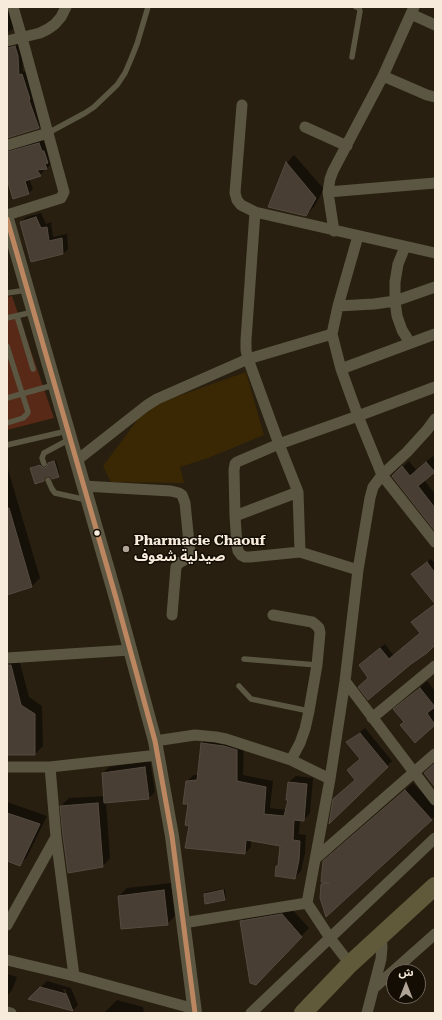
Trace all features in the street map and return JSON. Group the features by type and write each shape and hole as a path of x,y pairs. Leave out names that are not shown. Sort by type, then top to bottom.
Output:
{"main road":[{"path":"303,1013 350,964 435,886"}],"street":[{"path":"7,215 61,198 64,189 13,7"},
{"path":"7,42 40,33 48,29 61,17 66,7"},
{"path":"334,231 328,192 328,185 331,175 383,76 413,10 435,25"},
{"path":"383,76 427,96 435,97"},
{"path":"242,105 235,193 237,200 241,205 255,212 435,253"},
{"path":"305,127 347,146"},
{"path":"8,145 48,133"},
{"path":"328,192 435,183"},
{"path":"255,212 246,350 279,444 298,492 300,552"},
{"path":"7,220 155,741 172,836 195,1011 74,976 7,960"},
{"path":"358,236 338,306 332,334 341,370 382,475 435,542"},
{"path":"405,247 398,264 394,282 397,316 402,330 410,343"},
{"path":"338,306 395,301 435,287"},
{"path":"76,461 157,399 248,359 332,334"},
{"path":"341,370 435,334"},
{"path":"358,570 300,552 245,557 241,555 238,551 235,516 235,464 279,444 358,416 435,386"},
{"path":"350,964 330,938 307,902 330,779 345,681 358,570 373,487 382,475 407,452 435,419"},
{"path":"85,493 171,491 182,495 185,503 190,553 188,558 176,566 172,615"},
{"path":"235,516 298,492"},
{"path":"273,615 312,622 319,628 320,633 317,665 305,729 300,743 291,760"},
{"path":"7,658 130,650"},
{"path":"372,718 435,666"},
{"path":"345,681 435,800"},
{"path":"155,741 191,736 226,739 291,760 330,779"},
{"path":"316,858 435,754"},
{"path":"7,767 50,767 158,755"},
{"path":"50,767 56,837 74,976"},
{"path":"7,925 56,837"},
{"path":"251,1013 435,838"},
{"path":"183,923 307,902"},
{"path":"373,988 435,934"},
{"path":"367,1013 381,959 381,936"},
{"path":"7,1012 11,1013"}],"lane":[{"path":"48,133 94,107 117,85 125,73 137,44 148,7"},
{"path":"352,57 360,12 359,8 356,7"},
{"path":"7,293 27,290"},
{"path":"7,318 33,312"},
{"path":"17,316 33,370"},
{"path":"7,346 27,409 27,414 23,418 7,423"},
{"path":"7,398 54,384"},
{"path":"7,445 69,435"},
{"path":"44,464 42,458 44,453 69,435"},
{"path":"48,480 55,493 85,493"},
{"path":"244,659 317,665"},
{"path":"239,686 251,699 309,711"}],"shaded area":[{"path":"12,296 54,418 7,430 7,297"},
{"path":"246,372 264,435 208,458 180,467 184,483 111,482 103,466 147,407"}],"building":[{"path":"15,46 18,56 19,75 22,74 39,128 7,138 7,48"},
{"path":"39,143 42,151 44,151 48,163 45,164 47,169 37,170 41,176 25,181 29,194 13,199 7,179 7,152"},
{"path":"286,162 316,198 306,216 268,207"},
{"path":"36,217 41,228 47,227 49,241 62,238 63,254 31,262 20,222"},
{"path":"54,461 59,477 52,479 50,476 47,476 44,478 44,481 35,484 30,468 40,465 45,468 48,463"},
{"path":"426,462 435,472 418,486 435,508 435,531 392,476 402,466 410,476"},
{"path":"7,508 9,508 32,587 7,595"},
{"path":"427,562 435,573 435,604 411,574"},
{"path":"435,604 435,645 368,700 358,687 368,678 359,665 380,648 389,659 420,633 411,622"},
{"path":"7,665 11,665 21,705 35,714 35,755 7,755"},
{"path":"420,688 435,707 427,713 435,725 415,743 400,725 404,722 393,709"},
{"path":"360,733 388,767 329,824 333,799 355,780 347,770 360,759 346,742"},
{"path":"201,743 224,746 237,750 237,781 266,787 264,814 284,816 288,800 286,800 288,782 307,784 304,821 294,820 293,840 300,841 299,860 295,879 275,876 276,866 278,866 280,846 246,840 245,854 185,848 189,826 185,825 188,804 183,804 186,781 197,780"},
{"path":"435,763 435,787 424,773"},
{"path":"145,767 149,799 104,803 102,773"},
{"path":"405,790 432,820 326,917 320,898 321,884 329,883 321,882 323,861"},
{"path":"98,803 103,867 68,873 60,806"},
{"path":"7,813 40,824 20,866 7,861"},
{"path":"164,890 168,925 121,929 118,896"},
{"path":"223,890 225,900 205,904 204,894"},
{"path":"282,914 302,937 256,985 250,983 240,921"},
{"path":"40,987 66,994 73,1011 28,999"}],"transit line":[{"path":"7,219 116,598 155,741 172,836 195,1013"}],"place":[{"name":"Pharmacie Chaouf صيدلية شعوف","path":"126,549"}]}
